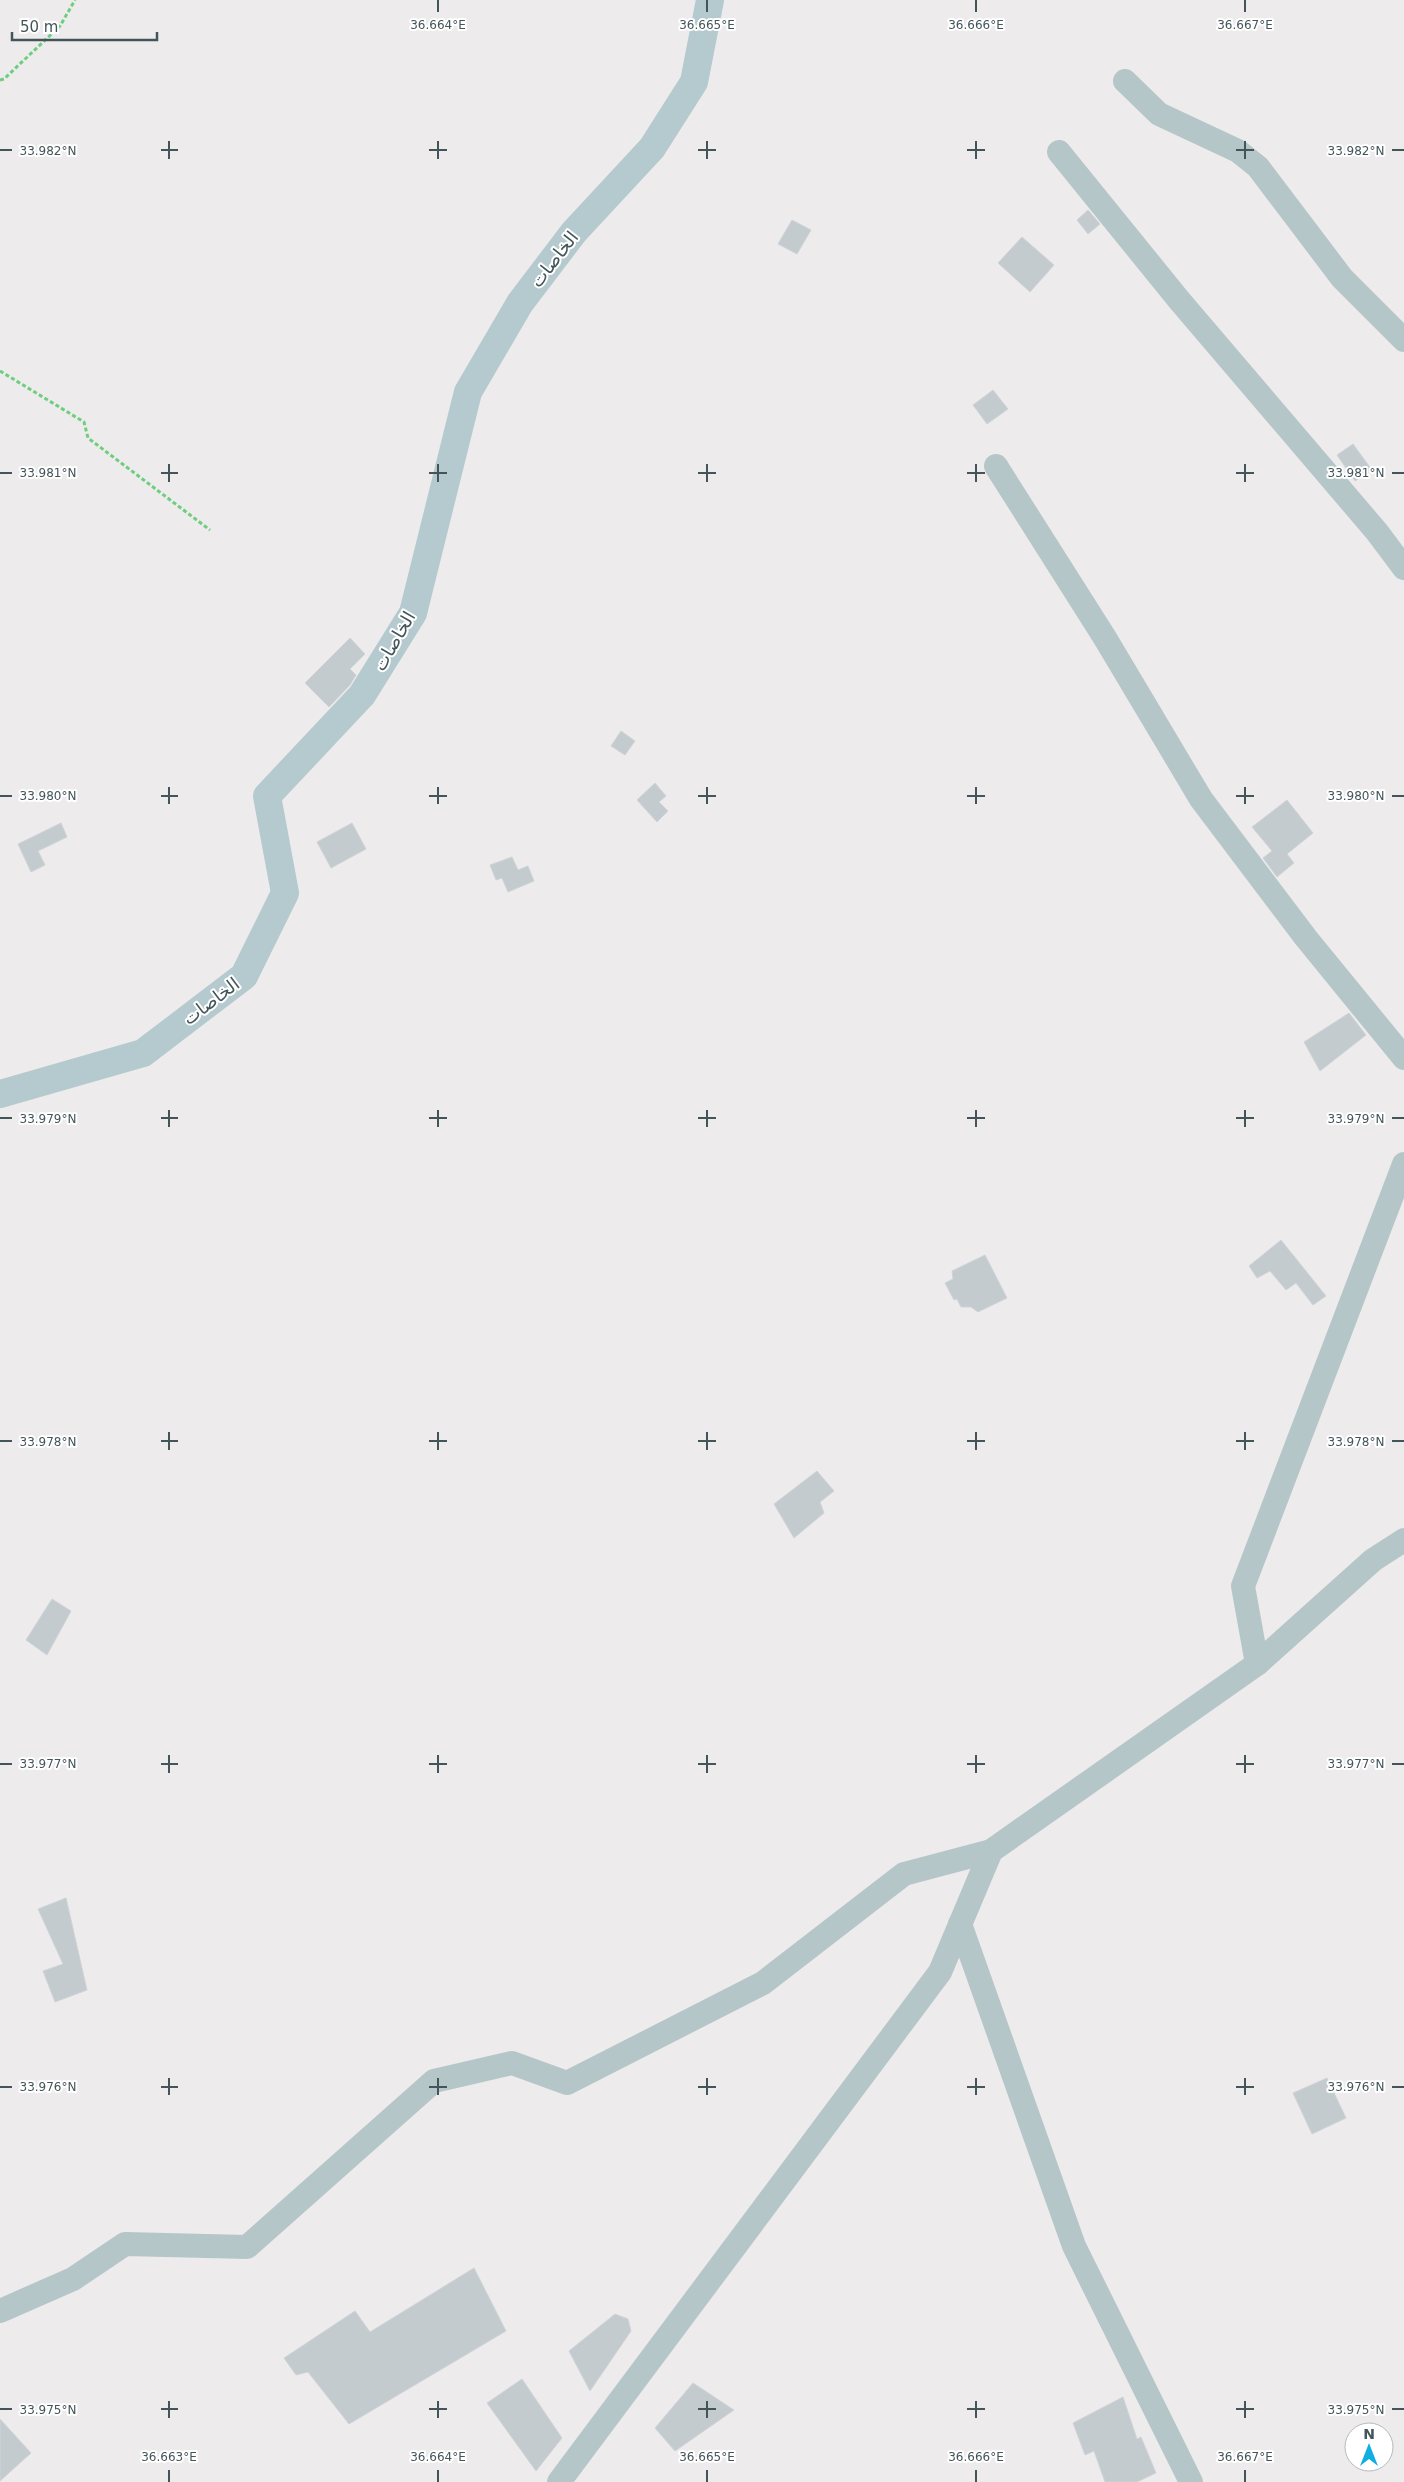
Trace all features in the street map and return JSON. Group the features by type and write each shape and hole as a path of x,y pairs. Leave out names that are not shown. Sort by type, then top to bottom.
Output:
{"street":[{"name":"الخاصات","path":"0,1094 143,1053 244,976 286,893 267,796 362,695 413,613 468,392 520,303 574,232 652,148 694,82 710,0"},
{"path":"1125,81 1159,114 1238,151 1258,167 1342,278 1404,340"},
{"path":"1059,152 1179,300 1378,532 1404,568"},
{"path":"996,466 1105,638 1201,799 1306,938 1404,1058"},
{"path":"1257,1664 1243,1586 1404,1164"},
{"path":"0,2312 73,2279 125,2244 246,2247 434,2080 512,2064 567,2084 763,1983 904,1874 990,1851 1257,1664 1373,1560 1404,1540"},
{"path":"559,2482 940,1972 990,1851"},
{"path":"960,1924 1074,2246 1191,2482"}],"path":[{"path":"0,80 4,79 60,26 74,0"},
{"path":"0,371 84,422 88,438 210,530"}],"building":[{"path":"1088,210 1100,224 1088,234 1077,220"},
{"path":"792,220 811,230 797,254 778,244"},
{"path":"1022,237 1054,265 1030,292 998,263"},
{"path":"993,390 1008,409 987,424 973,405"},
{"path":"1353,444 1372,470 1355,481 1337,455"},
{"path":"350,638 365,654 350,669 356,675 350,685 329,707 305,683"},
{"path":"621,731 635,741 625,755 611,746"},
{"path":"655,783 666,796 659,802 668,811 657,822 637,800"},
{"path":"1287,800 1313,833 1287,854 1294,863 1277,877 1263,858 1272,851 1252,827"},
{"path":"61,823 67,837 38,851 45,865 31,872 18,844"},
{"path":"352,823 366,849 331,868 317,842"},
{"path":"512,857 518,870 528,866 534,881 508,892 502,878 496,880 490,865"},
{"path":"1349,1013 1366,1035 1320,1071 1304,1042"},
{"path":"1281,1240 1326,1296 1313,1305 1296,1283 1286,1290 1270,1271 1257,1278 1249,1266"},
{"path":"985,1255 1007,1298 978,1312 971,1307 961,1307 957,1299 954,1300 945,1283 953,1279 952,1271"},
{"path":"817,1471 834,1491 820,1502 824,1513 794,1538 774,1504"},
{"path":"52,1599 71,1611 47,1655 26,1640"},
{"path":"66,1898 87,1990 55,2002 43,1971 63,1964 38,1909"},
{"path":"1327,2078 1346,2118 1312,2134 1293,2093"},
{"path":"474,2268 506,2331 349,2424 308,2372 296,2375 284,2358 355,2311 370,2332"},
{"path":"615,2314 628,2319 631,2331 590,2391 569,2351"},
{"path":"522,2379 562,2438 536,2471 487,2403"},
{"path":"693,2383 734,2410 675,2451 655,2428"},
{"path":"1123,2397 1137,2439 1141,2437 1156,2473 1137,2482 1105,2482 1094,2451 1085,2455 1073,2423"},
{"path":"0,2419 31,2453 0,2481"}]}
